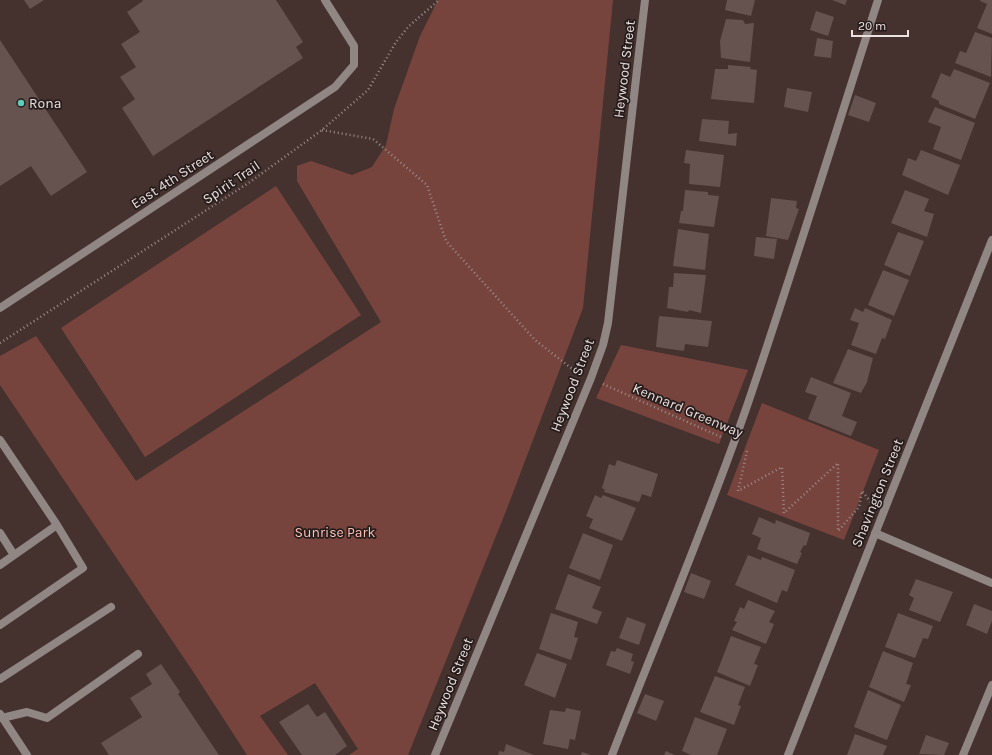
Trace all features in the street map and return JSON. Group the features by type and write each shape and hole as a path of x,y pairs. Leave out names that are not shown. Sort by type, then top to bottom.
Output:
{"street":[{"name":"East 4th Street","path":"0,308 335,87 354,65 354,46 325,0"},
{"name":"Heywood Street","path":"435,755 591,378 603,345 608,323 645,0"},
{"path":"612,755 734,442 814,202 878,0"},
{"name":"Shavington Street","path":"788,755 992,240"},
{"path":"0,440 57,525 83,568 0,625"},
{"path":"0,565 57,525"},
{"path":"0,533 14,555"},
{"path":"875,533 992,583"},
{"path":"0,679 111,607"},
{"path":"27,755 1,716 27,712 47,718 138,654"},
{"path":"963,755 992,685"}],"path":[{"name":"Spirit Trail","path":"0,343 250,182 322,130 368,90 396,42 409,26 439,0"},
{"path":"322,130 373,139 427,185 446,241 535,340 574,371"},
{"name":"Kennard Greenway","path":"603,384 734,442 748,446 738,491 782,467 784,513 838,463 838,531 859,507 862,491 875,508"}],"green space":[{"name":"Sunrise Park","path":"438,0 613,0 583,308 506,511 408,755 349,755 358,749 315,683 260,716 288,755 247,755 194,673 0,385 0,356 36,336 136,481 381,322 297,181 297,166 311,161 352,175 372,167 386,145 394,109 420,36"},
{"path":"276,186 361,315 145,457 61,328"},
{"path":"621,345 748,370 719,444 596,398"},
{"path":"762,403 879,450 844,540 727,495"}],"building":[{"path":"24,0 44,0 30,9"},
{"path":"142,0 276,0 303,42 296,47 303,58 153,156 122,108 135,99 120,77 136,67 121,44 140,32 127,12 143,1"},
{"path":"727,0 755,0 751,16 725,10"},
{"path":"832,0 847,0 845,5"},
{"path":"992,0 992,34 977,28 987,4 980,1"},
{"path":"816,11 834,17 828,36 810,30"},
{"path":"726,19 743,20 745,24 754,23 750,62 721,58 720,41"},
{"path":"975,32 992,38 991,77 955,63 960,51 966,53"},
{"path":"817,38 833,41 831,58 814,56"},
{"name":"Rona","path":"0,40 87,172 51,196 31,166 0,186"},
{"path":"728,65 751,67 750,69 757,70 754,103 711,99 715,69 728,69"},
{"path":"954,69 990,83 975,119 939,104 939,101 931,97 941,73 950,77"},
{"path":"787,88 812,92 808,112 784,107"},
{"path":"855,95 876,103 869,122 848,115"},
{"path":"935,107 975,123 961,160 933,149 941,127 928,122"},
{"path":"702,119 729,121 728,134 737,133 736,146 699,141"},
{"path":"686,150 724,155 720,187 689,184 690,164 684,163"},
{"path":"921,150 960,165 948,195 902,175 908,158 916,161"},
{"path":"685,190 708,192 708,195 719,196 714,227 679,223 681,211 683,211"},
{"path":"905,190 929,199 924,211 934,214 927,237 891,223"},
{"path":"771,198 797,201 796,208 799,209 788,240 766,236"},
{"path":"678,229 709,234 705,270 673,266"},
{"path":"898,232 924,241 910,276 884,265"},
{"path":"756,237 777,239 774,259 754,256"},
{"path":"883,270 909,280 894,316 868,305"},
{"path":"674,273 706,275 701,313 689,310 688,312 667,308 669,287 673,287"},
{"path":"855,308 863,312 865,308 892,320 885,339 882,338 876,354 851,345 859,323 850,320"},
{"path":"659,316 712,321 708,347 685,344 684,351 656,347"},
{"path":"848,349 873,358 867,382 861,393 833,383"},
{"path":"811,377 851,393 842,416 857,422 851,436 808,419 817,396 805,392"},
{"path":"617,460 658,474 651,497 642,494 639,502 604,492 605,490 602,488 609,464 615,466"},
{"path":"595,495 601,498 603,495 636,508 622,541 589,528 593,519 586,516"},
{"path":"759,517 775,524 776,520 810,533 806,546 804,545 800,552 802,553 797,564 757,549 761,538 752,534"},
{"path":"583,533 613,545 600,580 569,568"},
{"path":"748,555 761,560 762,557 795,570 787,592 782,590 777,603 735,585"},
{"path":"691,573 711,581 704,599 684,592"},
{"path":"568,574 601,587 592,608 602,612 597,624 555,609"},
{"path":"916,579 953,592 940,622 909,610 914,598 909,595"},
{"path":"748,600 775,611 769,622 774,624 766,644 732,630 737,622 734,621 740,607 744,609"},
{"path":"974,604 992,611 992,621 987,634 966,625"},
{"path":"551,613 578,622 574,637 578,638 571,660 539,649"},
{"path":"898,613 933,626 928,639 923,638 915,658 885,647"},
{"path":"627,617 646,624 639,645 619,638"},
{"path":"731,636 761,647 754,664 758,665 750,686 717,672"},
{"path":"617,648 633,654 631,661 634,662 630,674 606,665 611,651 615,652"},
{"path":"883,651 913,663 906,684 911,685 904,702 869,687"},
{"path":"537,653 567,664 555,698 524,685"},
{"path":"161,664 180,692 178,694 219,755 109,755 101,743 142,717 130,698 152,684 146,674"},
{"path":"715,676 745,687 738,705 741,706 734,725 700,712"},
{"path":"868,690 901,705 887,740 854,727"},
{"path":"645,694 664,701 656,721 637,713"},
{"path":"308,704 317,717 325,712 347,746 335,755 302,755 279,722"},
{"path":"566,708 581,711 575,740 570,739 568,749 543,744 550,710 565,712"},
{"path":"695,717 727,729 717,755 691,755 682,751"},
{"path":"855,734 887,746 883,755 847,755"},
{"path":"926,735 949,743 944,755 919,754"},
{"path":"506,744 534,755 498,755 499,751 504,752"},
{"path":"666,751 675,755 664,755"},
{"path":"582,752 591,755 581,755"}],"place":[{"name":"Rona","path":"21,103"}]}
